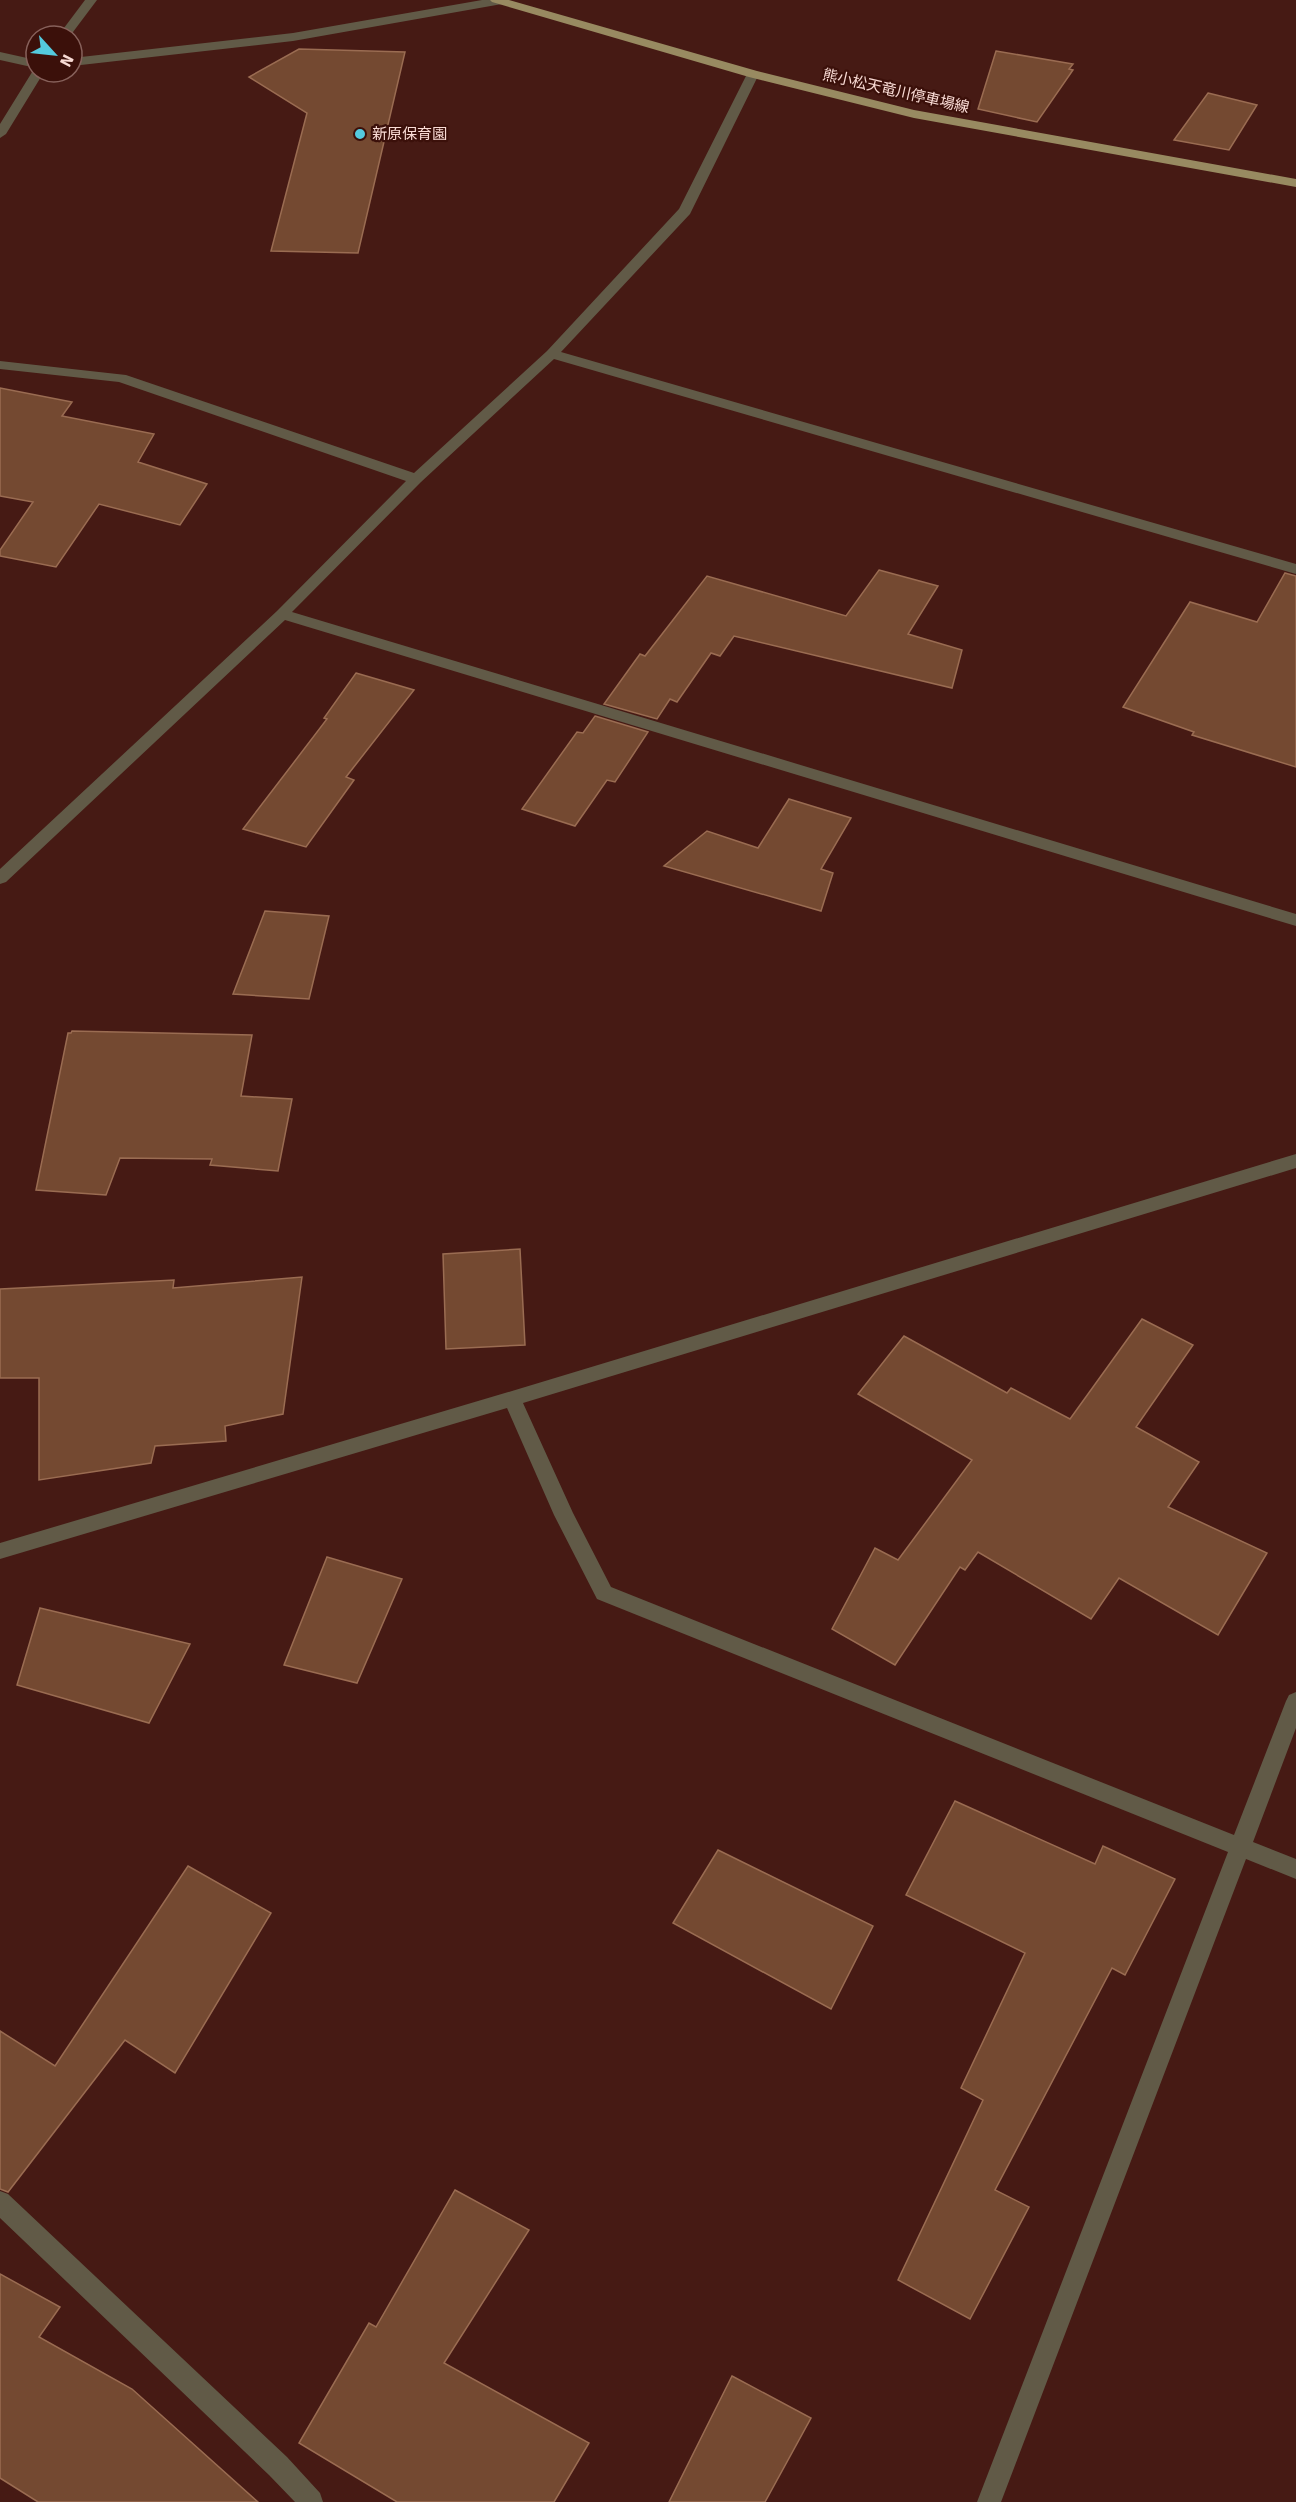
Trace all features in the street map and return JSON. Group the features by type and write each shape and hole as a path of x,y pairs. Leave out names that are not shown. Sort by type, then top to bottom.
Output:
{"main road":[{"name":"熊小松天竜川停車場線","path":"500,0 753,74 914,114 1296,183"}],"street":[{"path":"73,24 91,0"},
{"path":"84,61 293,37 500,0"},
{"path":"0,56 24,61"},
{"path":"0,878 282,614 416,479 552,354 685,212 753,74"},
{"path":"0,134 31,84"},
{"path":"552,354 1296,570"},
{"path":"0,365 120,378 416,479"},
{"path":"282,614 1296,920"},
{"path":"0,1551 512,1399 1296,1161"},
{"path":"512,1399 564,1515 604,1593 1296,1869"},
{"path":"988,2502 1296,1701"},
{"path":"0,2202 278,2466 311,2502"}],"building":[{"path":"299,49 405,52 358,253 271,251 307,113 249,77"},
{"path":"996,51 1073,64 1069,69 1073,70 1037,122 978,109"},
{"path":"1208,93 1257,105 1229,150 1174,140"},
{"path":"0,388 72,402 62,416 154,434 138,462 207,484 180,525 99,504 56,567 0,556 0,550 33,502 0,496"},
{"path":"879,570 938,586 908,634 962,650 952,688 734,636 720,656 711,653 677,702 670,699 657,719 604,704 640,654 645,656 707,576 846,616"},
{"path":"1285,573 1296,576 1296,767 1192,735 1194,732 1123,707 1190,602 1257,622"},
{"path":"356,673 414,690 346,777 354,780 306,847 243,829 327,719 324,718"},
{"path":"595,716 648,732 615,782 607,780 575,826 522,809 577,732 583,733"},
{"path":"789,799 851,818 821,869 833,873 821,911 664,866 707,831 758,848"},
{"path":"265,911 329,916 309,999 233,994"},
{"path":"72,1031 252,1035 241,1096 292,1099 278,1171 210,1165 212,1159 120,1158 106,1195 36,1190 68,1033"},
{"path":"520,1249 525,1345 446,1349 443,1254"},
{"path":"302,1277 283,1414 225,1426 226,1441 155,1446 151,1463 39,1480 39,1378 0,1378 0,1289 174,1280 173,1288"},
{"path":"1142,1319 1193,1345 1136,1427 1199,1462 1168,1507 1267,1553 1218,1635 1119,1578 1091,1619 978,1552 965,1570 960,1567 895,1665 832,1629 875,1548 898,1560 972,1460 858,1394 904,1336 1007,1393 1011,1388 1070,1419"},
{"path":"327,1557 402,1579 357,1683 284,1665"},
{"path":"40,1608 190,1644 149,1723 17,1685"},
{"path":"955,1801 1095,1864 1103,1846 1175,1879 1125,1975 1112,1968 995,2190 1029,2207 970,2319 898,2280 983,2100 961,2088 1025,1953 906,1895"},
{"path":"718,1850 873,1926 831,2009 673,1923"},
{"path":"188,1866 271,1913 175,2073 125,2040 8,2192 0,2189 0,2031 55,2066"},
{"path":"455,2190 529,2230 444,2363 589,2443 554,2502 397,2502 299,2443 369,2323 376,2327"},
{"path":"0,2274 60,2307 39,2337 132,2389 258,2502 38,2502 0,2478"},
{"path":"732,2376 811,2418 765,2502 669,2502"}],"place":[{"name":"新原保育園","path":"360,134"}]}
